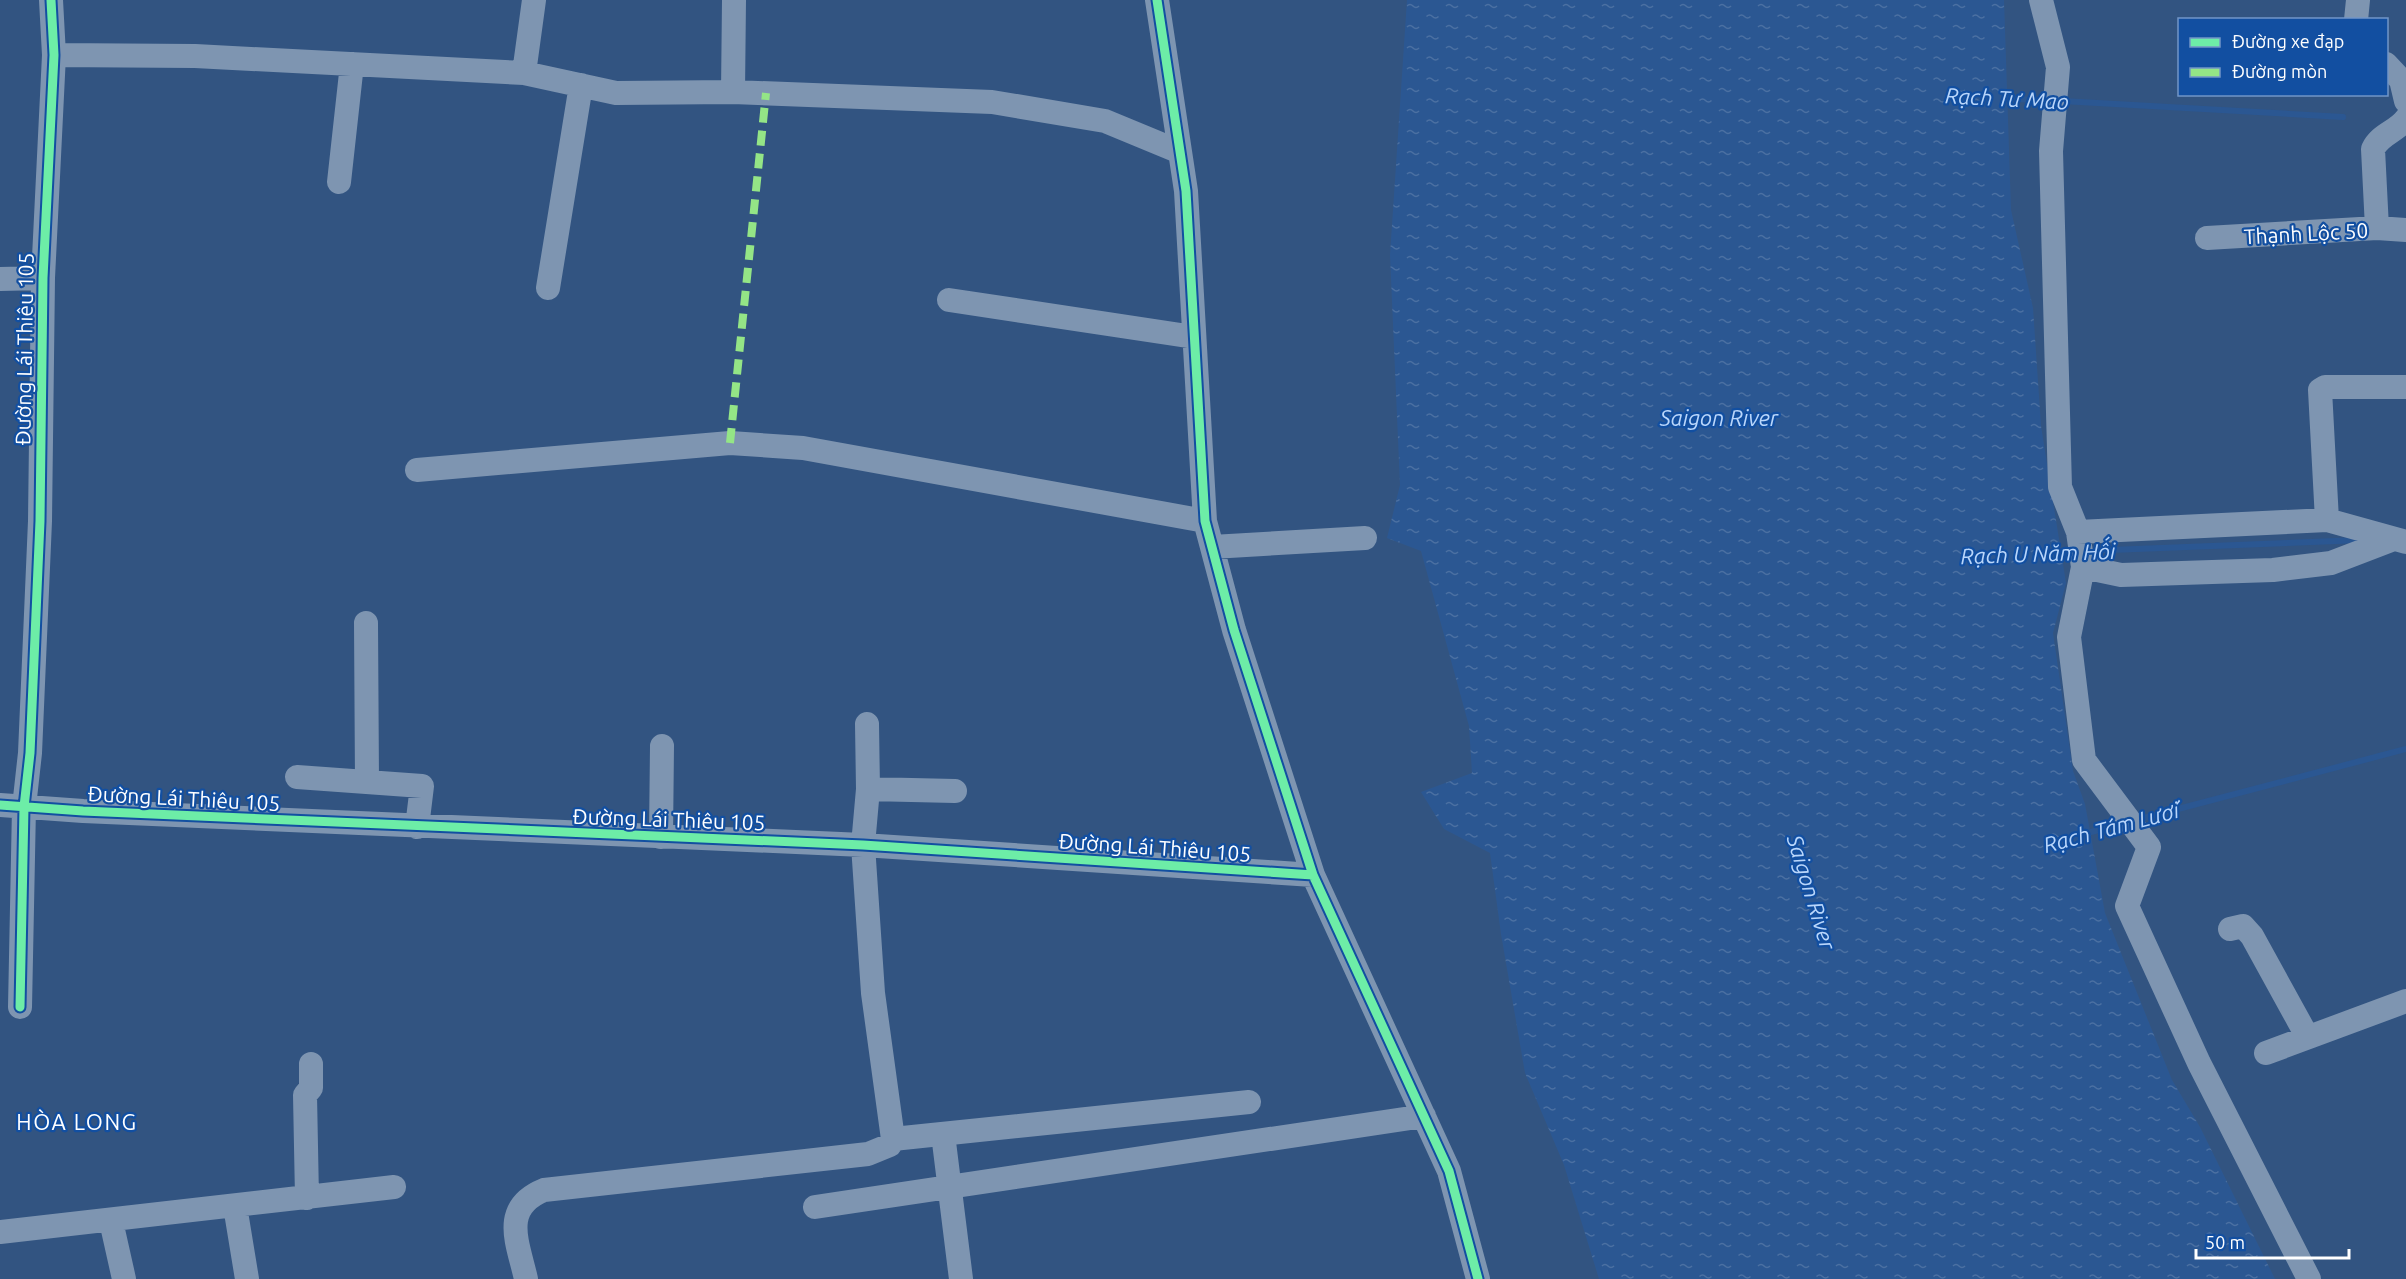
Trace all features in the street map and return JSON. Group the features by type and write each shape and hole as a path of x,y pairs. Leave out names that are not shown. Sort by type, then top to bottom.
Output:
{"street":[{"name":"Đường Lái Thiêu 105","path":"51,0 54,55 43,278 40,521 30,753 12,806 417,827 662,827 863,845 1313,875"},
{"path":"524,73 534,0"},
{"path":"733,92 734,0"},
{"path":"1157,0 1186,191 1205,521 1234,630 1313,875 1449,1171 1478,1279"},
{"path":"2041,0 2058,67 2051,151 2060,487 2078,535 2083,566 2069,637 2084,760 2149,848 2127,906 2199,1062 2309,1279"},
{"path":"2356,18 2358,0"},
{"path":"54,55 195,56 524,73 616,93 733,92 992,102 1105,121 1180,152"},
{"path":"339,182 352,64"},
{"path":"2388,66 2401,80 2406,101"},
{"path":"548,288 580,85"},
{"path":"2377,228 2373,150 2378,139 2398,128 2406,119"},
{"name":"Thạnh Lộc 50","path":"2206,238 2377,228 2406,230"},
{"path":"0,279 43,278"},
{"path":"949,300 1194,337"},
{"path":"2327,520 2320,390 2325,387 2406,387"},
{"path":"417,470 730,444 803,448 1205,521"},
{"path":"2078,535 2255,521 2327,520 2399,541"},
{"path":"1212,547 1365,538"},
{"path":"2083,566 2121,575 2273,570 2331,563 2399,541"},
{"path":"366,622 366,782"},
{"path":"526,1279 515,1230 516,1218 519,1208 530,1196 544,1190 868,1154 885,1149 893,1139 873,993 863,845 868,789 867,724"},
{"path":"662,746 662,827"},
{"path":"297,777 422,786 417,827"},
{"path":"868,789 955,791"},
{"path":"12,806 20,1007"},
{"path":"2230,929 2242,926 2252,936 2307,1036"},
{"path":"2266,1053 2406,1001"},
{"path":"307,1198 305,1095 311,1088 311,1064"},
{"path":"893,1139 944,1141 1249,1102"},
{"path":"815,1207 947,1181 1424,1116"},
{"path":"944,1141 947,1181 961,1279"},
{"path":"0,1232 394,1187"},
{"path":"235,1206 248,1279"},
{"path":"111,1221 124,1279"}],"water":[{"name":"Saigon River","path":"1407,0 2004,0 2011,210 2033,308 2041,426 2066,583 2053,633 2073,771 2085,804 2105,913 2172,1080 2200,1127 2275,1279 1599,1279 1564,1165 1525,1073 1501,934 1490,853 1444,829 1421,792 1472,773 1469,726 1421,551 1387,538 1400,485 1390,255"}],"waterway":[{"name":"Rạch Tư Mao","path":"2002,98 2052,101"},
{"name":"Rạch Tư Mao","path":"2062,101 2343,117"},
{"name":"Rạch U Năm Hối","path":"2085,551 2361,540"},
{"name":"Rạch Tám Lưới","path":"2136,820 2406,749"},
{"name":"Rạch Tám Lưới","path":"2083,834 2126,823"}],"marked path":[{"path":"730,443 766,93"}],"cycle path":[{"path":"20,1007 24,807 30,753 40,521 43,278 54,55 51,0"},
{"path":"1157,0 1186,191 1205,521 1234,630 1313,875 1449,1171 1478,1279"},
{"path":"0,805 83,811 863,845 1313,875"}],"district":[{"name":"HÒA LONG","path":"77,1121"}]}
